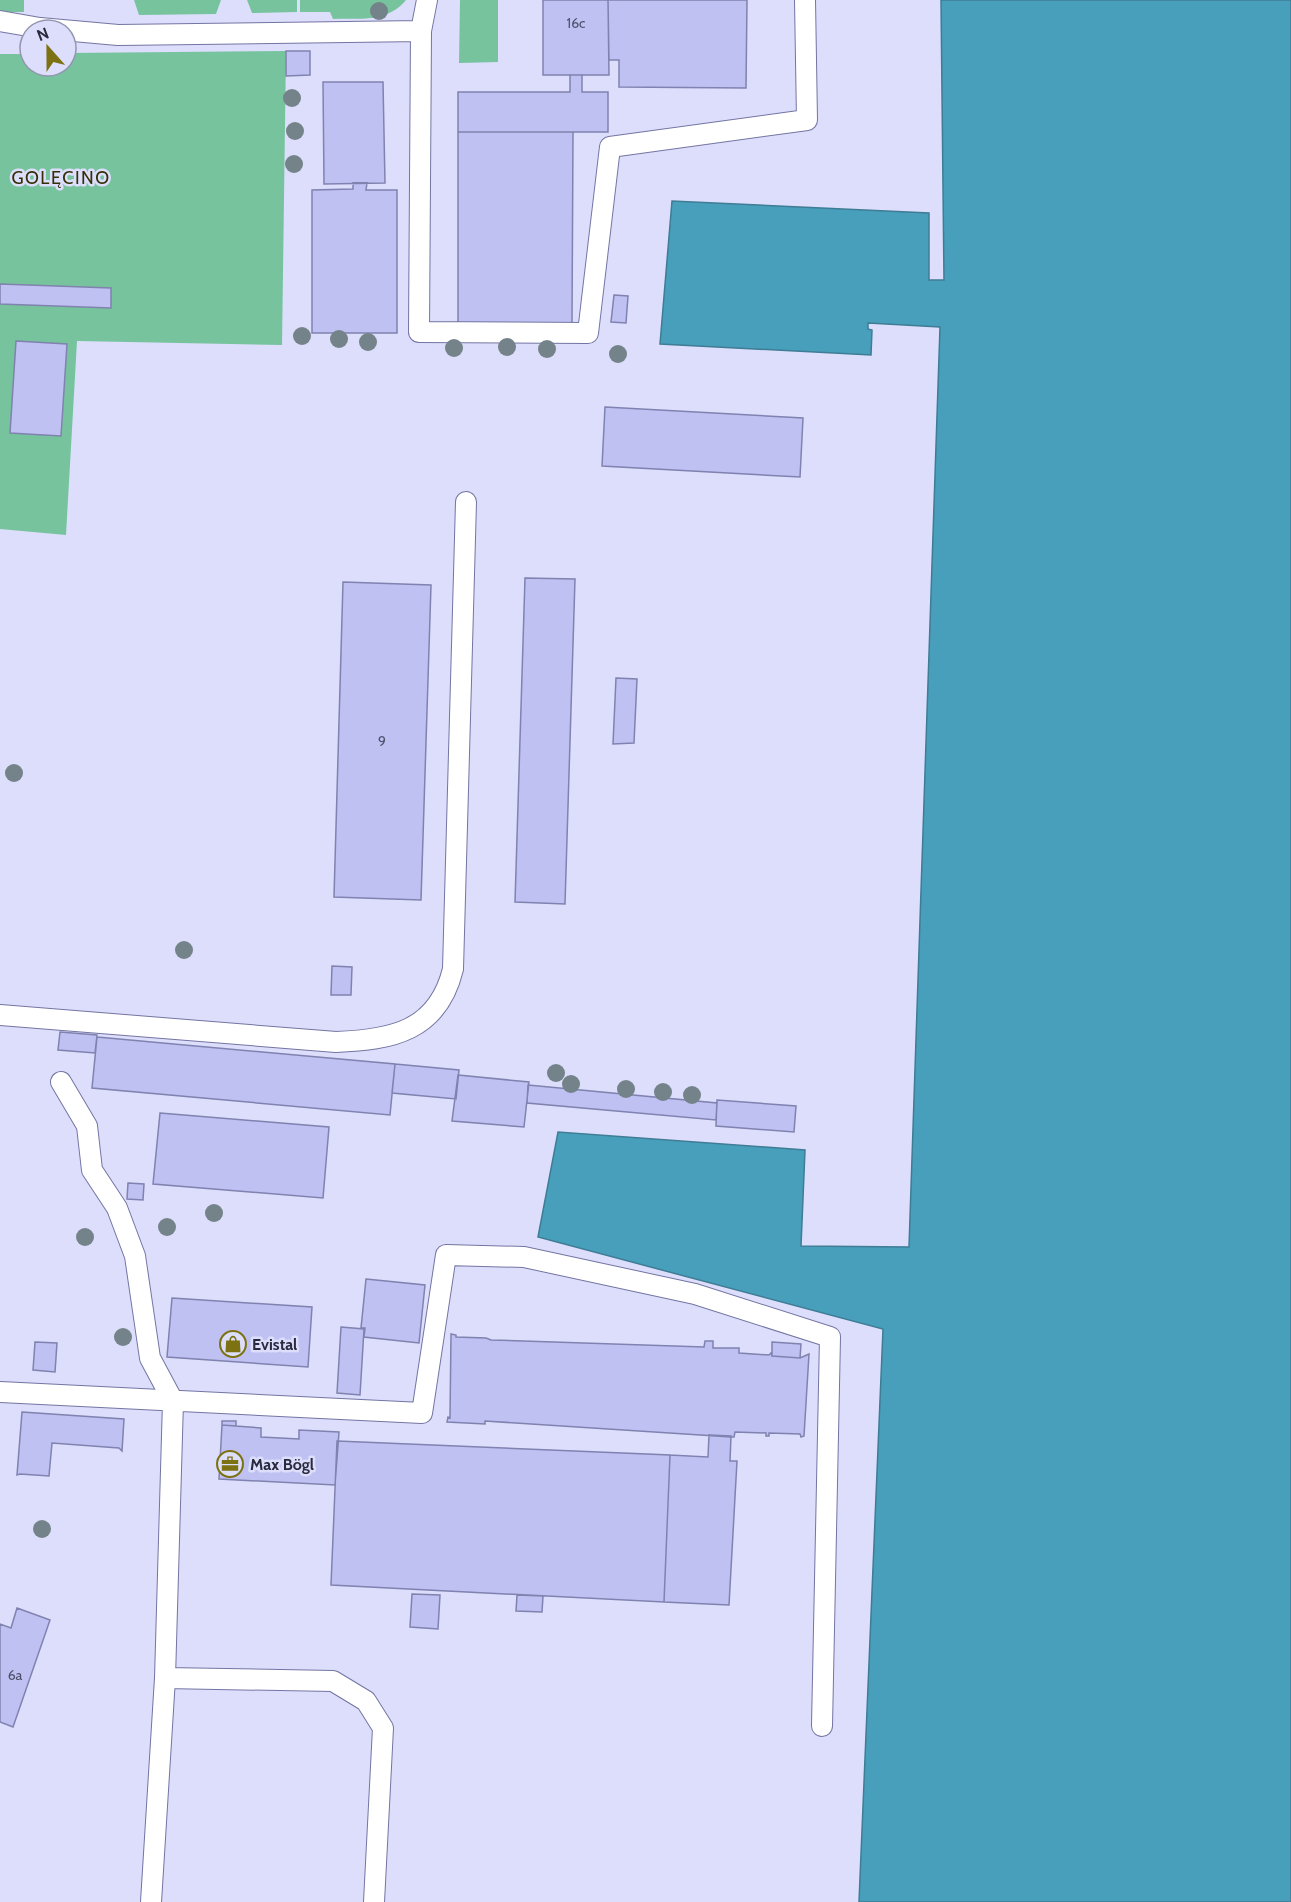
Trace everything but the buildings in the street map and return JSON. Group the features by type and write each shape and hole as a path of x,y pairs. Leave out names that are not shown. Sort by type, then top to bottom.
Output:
{"lane":[{"path":"427,0 421,31 419,332 588,333 610,147 807,120 805,0"},
{"path":"0,21 40,28 118,35 421,31"},
{"path":"0,1015 336,1042 369,1041 399,1032 414,1025 436,1008 444,997 453,969 466,502"},
{"path":"61,1082 87,1126 92,1170 117,1208 135,1256 150,1358 173,1401 165,1678 151,1902"},
{"path":"0,1392 422,1413 446,1255 524,1257 695,1294 830,1337 822,1726"},
{"path":"165,1678 333,1681 366,1701 383,1728 374,1902"}],"green space":[{"path":"0,0 24,0 24,12 0,12"},
{"path":"134,0 221,0 216,14 139,15"},
{"path":"247,0 297,0 297,12 252,13"},
{"path":"300,0 406,0 390,13 382,16 363,19 333,19 330,12 300,12"},
{"path":"460,0 498,0 498,62 459,63"},
{"path":"286,51 282,345 77,341 66,535 0,529 0,54 18,54 18,78 78,78 78,53"}],"water":[{"path":"941,0 1291,0 1291,1902 859,1902 883,1329 538,1237 558,1132 805,1150 801,1246 909,1247 940,327 868,323 868,329 872,330 871,355 660,344 672,201 929,213 929,280 944,280"}],"place":[{"name":"Evistal","path":"233,1344"},
{"name":"Max Bögl","path":"230,1464"}],"district":[{"name":"GOLĘCINO","path":"61,178"}]}
